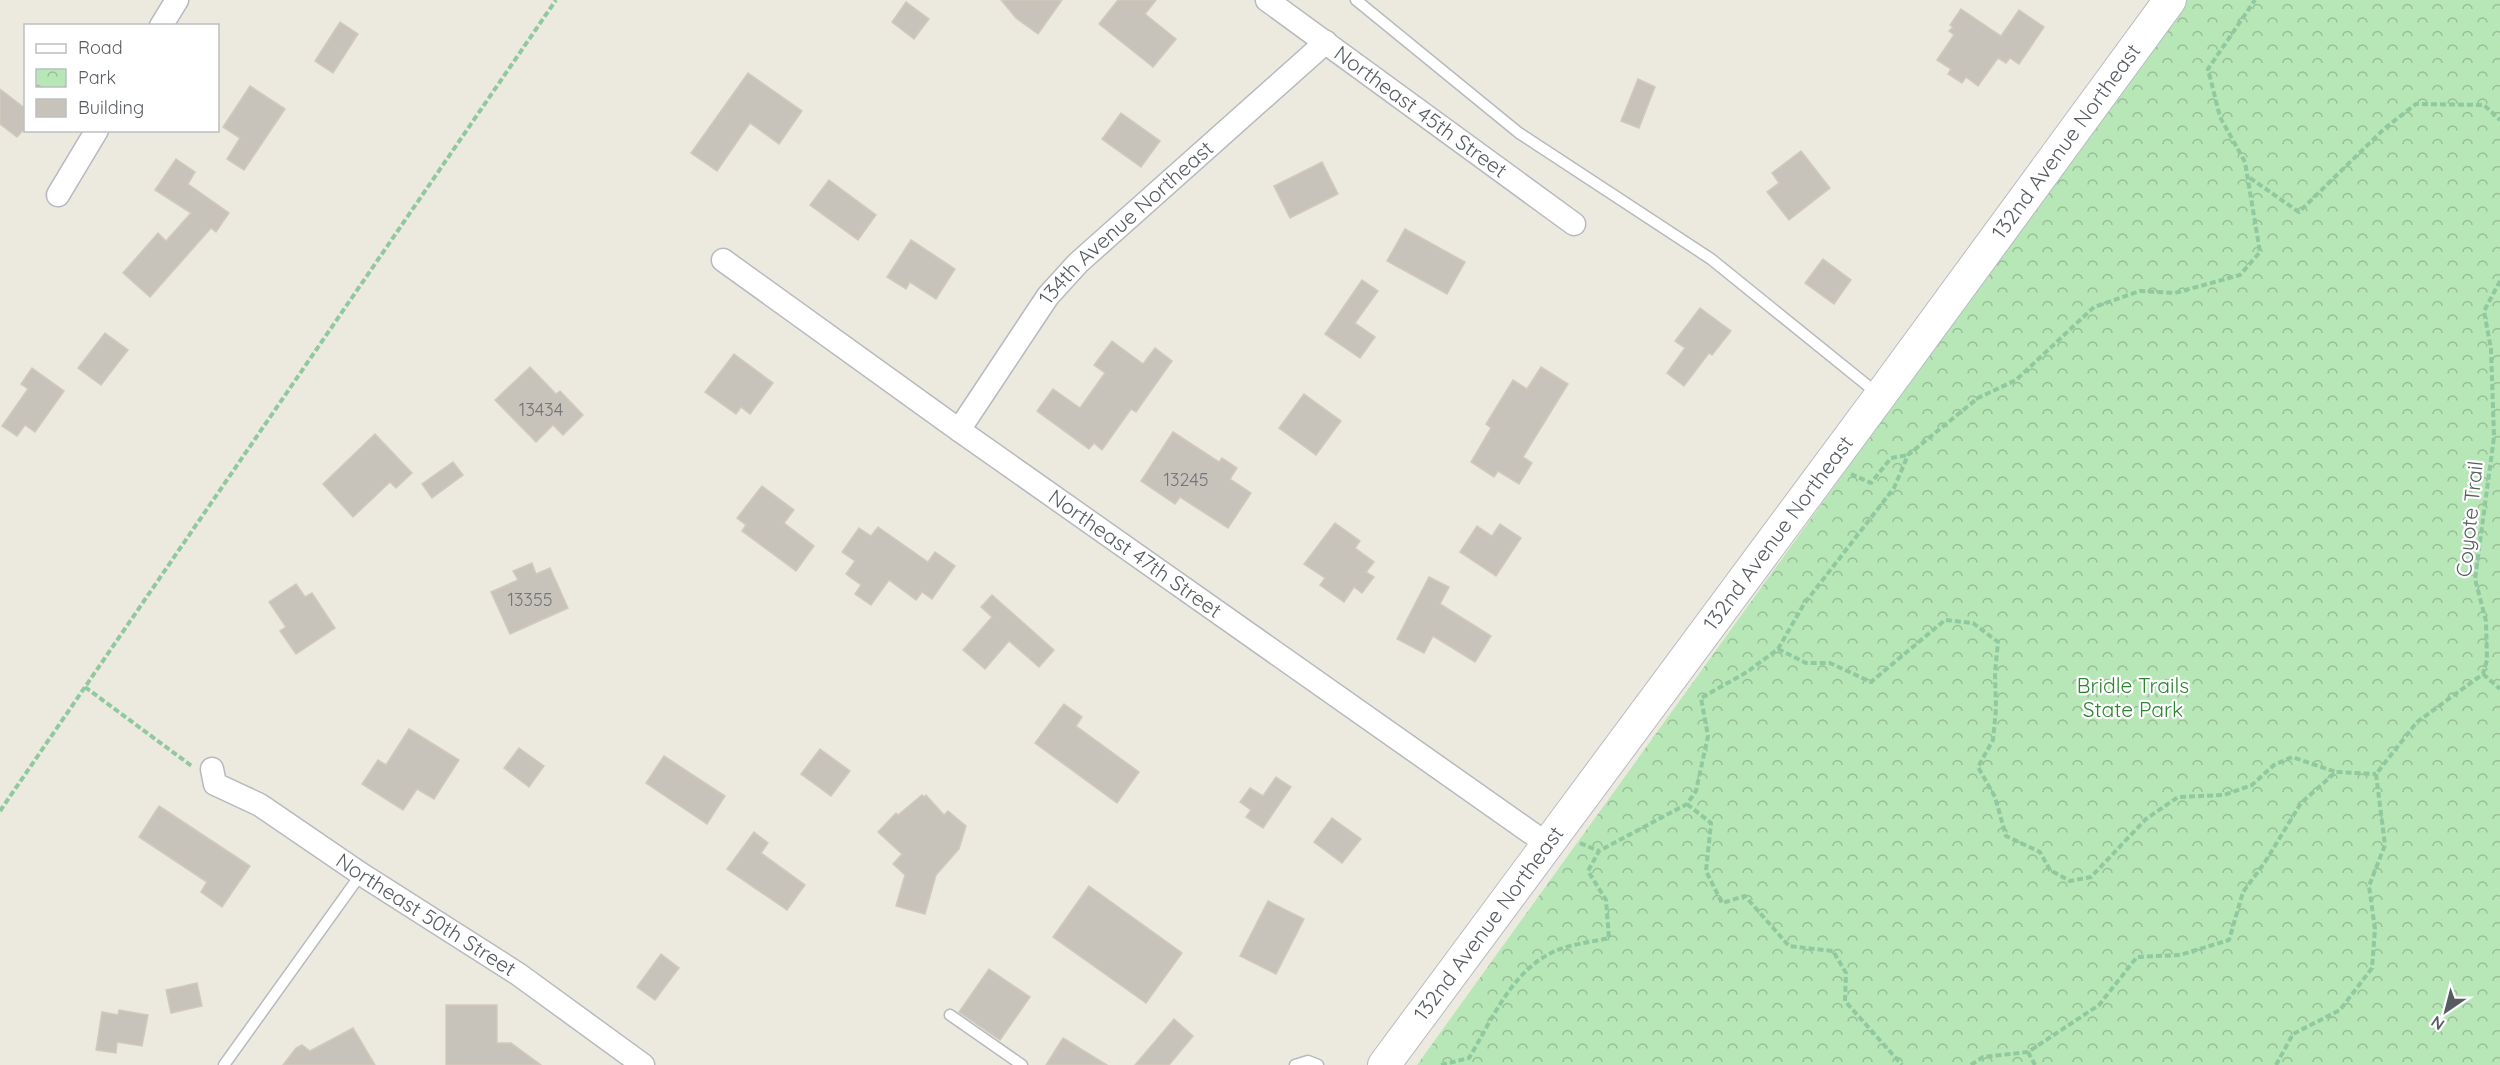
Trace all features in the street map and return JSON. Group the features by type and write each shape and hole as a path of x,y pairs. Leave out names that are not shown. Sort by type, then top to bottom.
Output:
{"street":[{"path":"162,24 177,0"},
{"name":"Northeast 45th Street","path":"1267,0 1574,225"},
{"name":"132nd Avenue Northeast","path":"1384,1065 1562,843 1829,464 2170,0"},
{"name":"134th Avenue Northeast","path":"959,430 1048,296 1078,263 1326,42"},
{"path":"58,195 96,132"},
{"name":"Northeast 47th Street","path":"723,260 959,430 1562,843"},
{"name":"Northeast 50th Street","path":"213,777 260,805 361,874 518,974 643,1065"}],"lane":[{"path":"1356,0 1519,133 1711,260 1880,396"},
{"path":"224,1065 361,874"},
{"path":"950,1015 1022,1065"},
{"path":"1294,1065 1308,1061 1318,1065"}],"path":[{"path":"0,811 556,0"},
{"path":"1829,464 1871,483 1891,458 1908,454 1978,398 2016,380 2094,307 2140,291 2175,293 2241,275 2260,252 2249,177 2245,162 2220,117 2208,69 2255,0"},
{"path":"2249,177 2299,212 2385,128 2416,104 2484,105 2500,120"},
{"name":"Coyote Trail","path":"2482,674 2487,660 2486,621 2475,579 2494,437 2491,349 2484,311 2500,281"},
{"path":"1441,1065 1469,1058 1511,987 1530,966 1556,951 1609,938 1606,900 1588,871 1599,851 1687,804 1696,791 1708,736 1701,698 1747,672 1778,649 1804,604 1894,488 1908,454"},
{"path":"1778,649 1806,663 1830,663 1871,682 1945,620 1973,623 1998,642 1993,740 1978,767 1995,797 2006,836 2040,852 2050,870 2070,881 2091,877 2146,819 2178,797 2224,795 2252,785 2274,765 2292,757 2336,772 2376,774"},
{"path":"2276,1065 2293,1034 2340,1010 2372,968 2375,929 2369,886 2385,845 2376,774 2417,722 2482,674 2500,689"},
{"path":"85,687 213,777"},
{"path":"1971,1065 1983,1057 2028,1052 2099,1005 2137,957 2180,955 2229,940 2243,892 2265,862 2301,803 2336,772"},
{"path":"1687,804 1711,823 1706,871 1722,903 1745,896 1789,946 1833,951 1846,973 1845,1001 1902,1065"},
{"path":"1562,843 1599,851"},
{"path":"2028,1052 2035,1065"}],"green space":[{"name":"Bridle Trails State Park","path":"2185,0 2500,0 2500,1065 1417,1065"}],"building":[{"path":"1001,0 1062,0 1038,34 1016,18"},
{"path":"1118,0 1156,0 1145,14 1176,39 1153,67 1099,24"},
{"path":"906,2 929,19 914,39 892,22"},
{"path":"1961,9 2001,36 2019,10 2044,27 2019,64 2010,58 2006,63 1998,58 1978,86 1966,77 1962,83 1948,74 1951,69 1937,60 1954,35 1949,31 1953,27 1950,25"},
{"path":"340,22 358,34 333,73 315,61"},
{"path":"748,73 802,111 779,144 750,123 717,171 691,153"},
{"path":"1638,79 1655,87 1639,128 1621,121"},
{"path":"250,86 285,109 244,170 227,159 240,138 223,127"},
{"path":"0,89 24,107 24,129 17,137 0,124"},
{"path":"1121,113 1160,141 1141,167 1102,139"},
{"path":"1801,151 1830,188 1789,220 1767,192 1779,183 1772,173"},
{"path":"176,159 195,172 188,184 229,213 216,232 211,228 150,297 123,273 158,233 166,241 191,213 155,190"},
{"path":"1322,162 1338,194 1290,218 1274,186"},
{"path":"829,180 876,215 858,240 810,205"},
{"path":"1405,229 1465,262 1447,294 1387,261"},
{"path":"911,240 955,269 936,299 910,282 906,289 887,277"},
{"path":"1823,259 1851,280 1834,304 1805,283"},
{"path":"1362,280 1378,291 1355,323 1375,337 1360,358 1325,334"},
{"path":"1700,308 1731,331 1712,355 1709,353 1684,386 1667,373 1685,348 1675,341"},
{"path":"105,333 128,350 101,385 78,368"},
{"path":"1112,341 1143,364 1155,348 1172,361 1136,412 1131,409 1102,450 1094,443 1089,449 1037,411 1053,389 1080,408 1105,373 1094,365"},
{"path":"734,354 773,383 750,414 741,407 736,414 705,392"},
{"path":"530,367 556,394 560,391 583,415 563,435 553,425 536,442 495,400"},
{"path":"1541,367 1568,384 1523,457 1532,463 1519,484 1498,471 1494,477 1471,462 1491,428 1486,424 1513,380 1527,389"},
{"path":"32,368 64,391 35,432 25,425 17,436 2,426 28,389 21,384"},
{"path":"1304,394 1341,421 1316,455 1279,428"},
{"path":"1173,432 1219,462 1222,458 1237,468 1230,479 1251,493 1228,528 1180,497 1175,504 1141,481"},
{"path":"375,434 412,473 396,488 390,482 353,517 323,484"},
{"path":"453,462 463,475 432,498 422,484"},
{"path":"762,486 794,510 784,523 814,546 796,571 742,531 746,525 737,518"},
{"path":"1335,523 1360,541 1355,548 1374,562 1366,572 1374,577 1362,593 1354,587 1344,602 1320,585 1325,578 1304,564"},
{"path":"1500,524 1521,538 1496,576 1460,552 1477,526 1492,536"},
{"path":"878,527 928,562 935,552 955,566 932,599 922,592 916,600 889,580 871,605 855,594 861,585 846,574 855,561 842,552 859,528 871,536"},
{"path":"532,563 536,574 550,568 568,608 510,634 491,592 518,580 513,571"},
{"path":"1429,577 1449,587 1440,604 1491,636 1475,662 1433,636 1424,653 1397,639"},
{"path":"296,584 305,597 312,593 335,628 296,654 280,631 286,627 269,602"},
{"path":"992,595 1054,650 1039,667 1009,641 985,669 963,650 992,617 981,607"},
{"path":"1064,704 1082,717 1076,726 1139,772 1117,803 1035,743"},
{"path":"409,729 459,760 434,799 417,789 403,810 362,784 378,760 386,765"},
{"path":"519,748 544,766 529,787 504,768"},
{"path":"820,749 850,771 831,796 801,774"},
{"path":"664,756 725,796 707,824 646,783"},
{"path":"1276,777 1291,787 1263,828 1246,817 1251,810 1240,802 1250,788 1263,796"},
{"path":"922,795 924,797 926,795 944,815 948,811 966,826 959,849 936,875 925,914 896,906 905,875 893,864 902,854 878,832 896,813 898,815"},
{"path":"159,806 250,866 222,907 201,892 207,882 139,837"},
{"path":"1332,818 1361,839 1342,863 1314,842"},
{"path":"754,832 768,843 761,853 805,885 787,910 727,869"},
{"path":"1089,886 1182,953 1146,1003 1053,937"},
{"path":"1268,901 1304,919 1276,974 1240,956"},
{"path":"661,954 679,968 655,1000 637,987"},
{"path":"989,969 1030,997 1000,1040 959,1012"},
{"path":"197,983 202,1006 171,1013 166,990"},
{"path":"446,1005 497,1005 497,1043 511,1043 541,1065 446,1065"},
{"path":"119,1010 148,1015 142,1046 117,1042 116,1053 96,1050 102,1012 118,1015"},
{"path":"1174,1019 1193,1036 1169,1065 1135,1065"},
{"path":"353,1028 375,1065 283,1065 296,1048 302,1045 310,1051"},
{"path":"1063,1038 1107,1065 1046,1065"}]}
